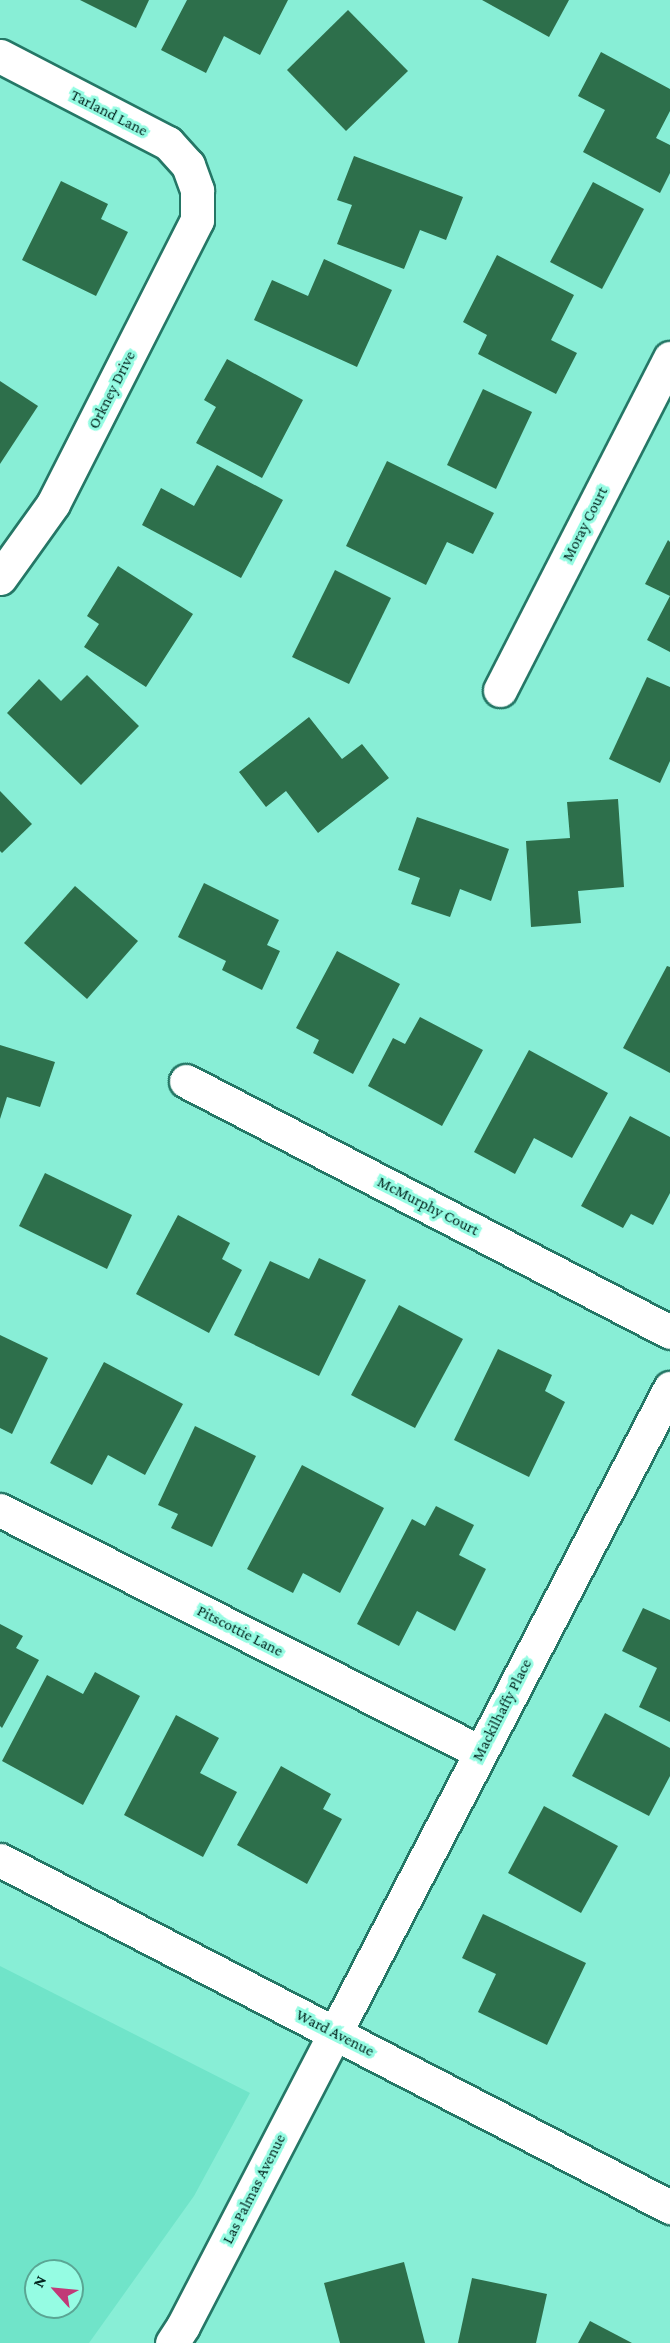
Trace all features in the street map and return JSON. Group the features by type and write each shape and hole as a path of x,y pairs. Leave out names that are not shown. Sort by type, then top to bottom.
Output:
{"street":[{"name":"Tarland Lane","path":"0,56 168,143 188,165 197,190"},
{"name":"Orkney Drive","path":"0,578 53,504 164,290 197,220 197,190"},
{"name":"Moray Court","path":"500,690 670,358"},
{"name":"McMurphy Court","path":"186,1081 670,1332"},
{"name":"Mackilhaffy Place","path":"335,2033 670,1388"},
{"name":"Pitscottie Lane","path":"0,1510 480,1752"},
{"name":"Ward Avenue","path":"0,1860 670,2207"},
{"name":"Las Palmas Avenue","path":"172,2343 183,2326 335,2033"}],"shaded area":[{"path":"0,1966 250,2093 194,2196 89,2343 0,2343"}],"building":[{"path":"80,0 149,0 136,28"},
{"path":"187,0 288,0 260,55 224,36 206,73 161,50"},
{"path":"482,0 569,0 549,37"},
{"path":"348,10 408,71 346,131 287,70"},
{"path":"601,52 670,89 670,111 656,138 670,145 670,173 660,193 583,152 605,110 578,96"},
{"path":"354,156 463,197 446,240 420,230 404,269 337,244 352,205 337,200"},
{"path":"61,181 108,204 101,219 128,232 96,296 22,260"},
{"path":"593,182 644,209 602,289 550,262"},
{"path":"497,255 574,295 551,340 577,353 556,394 478,354 487,335 463,322"},
{"path":"324,259 392,290 357,367 254,320 272,280 308,296"},
{"path":"227,359 303,400 262,478 196,443 216,407 204,400"},
{"path":"0,381 38,406 0,464"},
{"path":"483,389 532,412 496,489 447,465"},
{"path":"387,461 494,513 473,554 447,542 426,585 346,546"},
{"path":"217,465 283,500 241,578 142,525 161,488 194,506"},
{"path":"668,540 670,542 670,596 645,584"},
{"path":"118,566 193,614 146,687 84,647 99,624 87,616"},
{"path":"335,570 391,598 349,684 292,657"},
{"path":"670,596 670,652 647,640"},
{"path":"87,675 139,726 81,785 7,713 39,679 61,701"},
{"path":"647,677 670,687 670,761 660,783 609,759"},
{"path":"309,717 342,759 362,744 389,778 318,833 286,791 266,807 239,772"},
{"path":"0,791 32,824 2,853 0,851"},
{"path":"618,799 624,887 578,891 581,923 531,927 526,841 570,838 567,802"},
{"path":"417,817 509,849 491,901 460,889 450,917 411,904 420,878 398,870"},
{"path":"204,883 279,920 267,945 280,951 262,990 222,970 226,961 178,937"},
{"path":"75,886 138,941 87,999 24,943"},
{"path":"337,951 400,984 353,1074 313,1053 319,1040 296,1028"},
{"path":"667,966 670,967 670,1073 623,1048"},
{"path":"420,1017 483,1050 442,1126 368,1086 393,1038 405,1044"},
{"path":"0,1045 55,1062 40,1107 7,1097 0,1119"},
{"path":"529,1050 608,1093 572,1158 534,1138 515,1174 474,1152"},
{"path":"630,1116 670,1137 670,1193 653,1225 631,1214 623,1228 581,1206"},
{"path":"45,1173 132,1215 107,1269 19,1226"},
{"path":"178,1215 230,1243 222,1259 242,1270 209,1333 136,1294"},
{"path":"319,1258 366,1280 319,1376 234,1335 270,1261 309,1279"},
{"path":"399,1305 463,1339 415,1428 351,1395"},
{"path":"0,1335 48,1358 12,1434 0,1428"},
{"path":"498,1349 552,1375 545,1391 565,1402 529,1477 454,1440"},
{"path":"104,1362 183,1404 145,1475 108,1455 92,1485 50,1463"},
{"path":"195,1426 256,1456 212,1547 171,1528 178,1514 158,1505"},
{"path":"302,1465 384,1508 340,1593 303,1573 293,1593 247,1569"},
{"path":"436,1506 474,1525 459,1555 486,1569 455,1631 417,1611 399,1646 357,1624 412,1519 425,1526"},
{"path":"643,1608 670,1620 670,1722 639,1707 657,1668 622,1651"},
{"path":"0,1624 23,1636 16,1648 39,1660 2,1728 0,1726"},
{"path":"95,1672 140,1696 83,1805 2,1761 47,1675 83,1694"},
{"path":"605,1713 670,1748 670,1776 649,1816 572,1776"},
{"path":"176,1715 219,1738 200,1773 237,1792 203,1857 124,1815"},
{"path":"281,1766 331,1794 323,1809 342,1819 307,1884 237,1845"},
{"path":"544,1806 618,1846 581,1913 508,1873"},
{"path":"483,1914 586,1963 547,2045 478,2012 496,1974 462,1958"},
{"path":"404,2262 425,2343 340,2343 324,2283"},
{"path":"472,2278 547,2294 536,2343 458,2343"},
{"path":"590,2321 632,2343 578,2343"}]}
